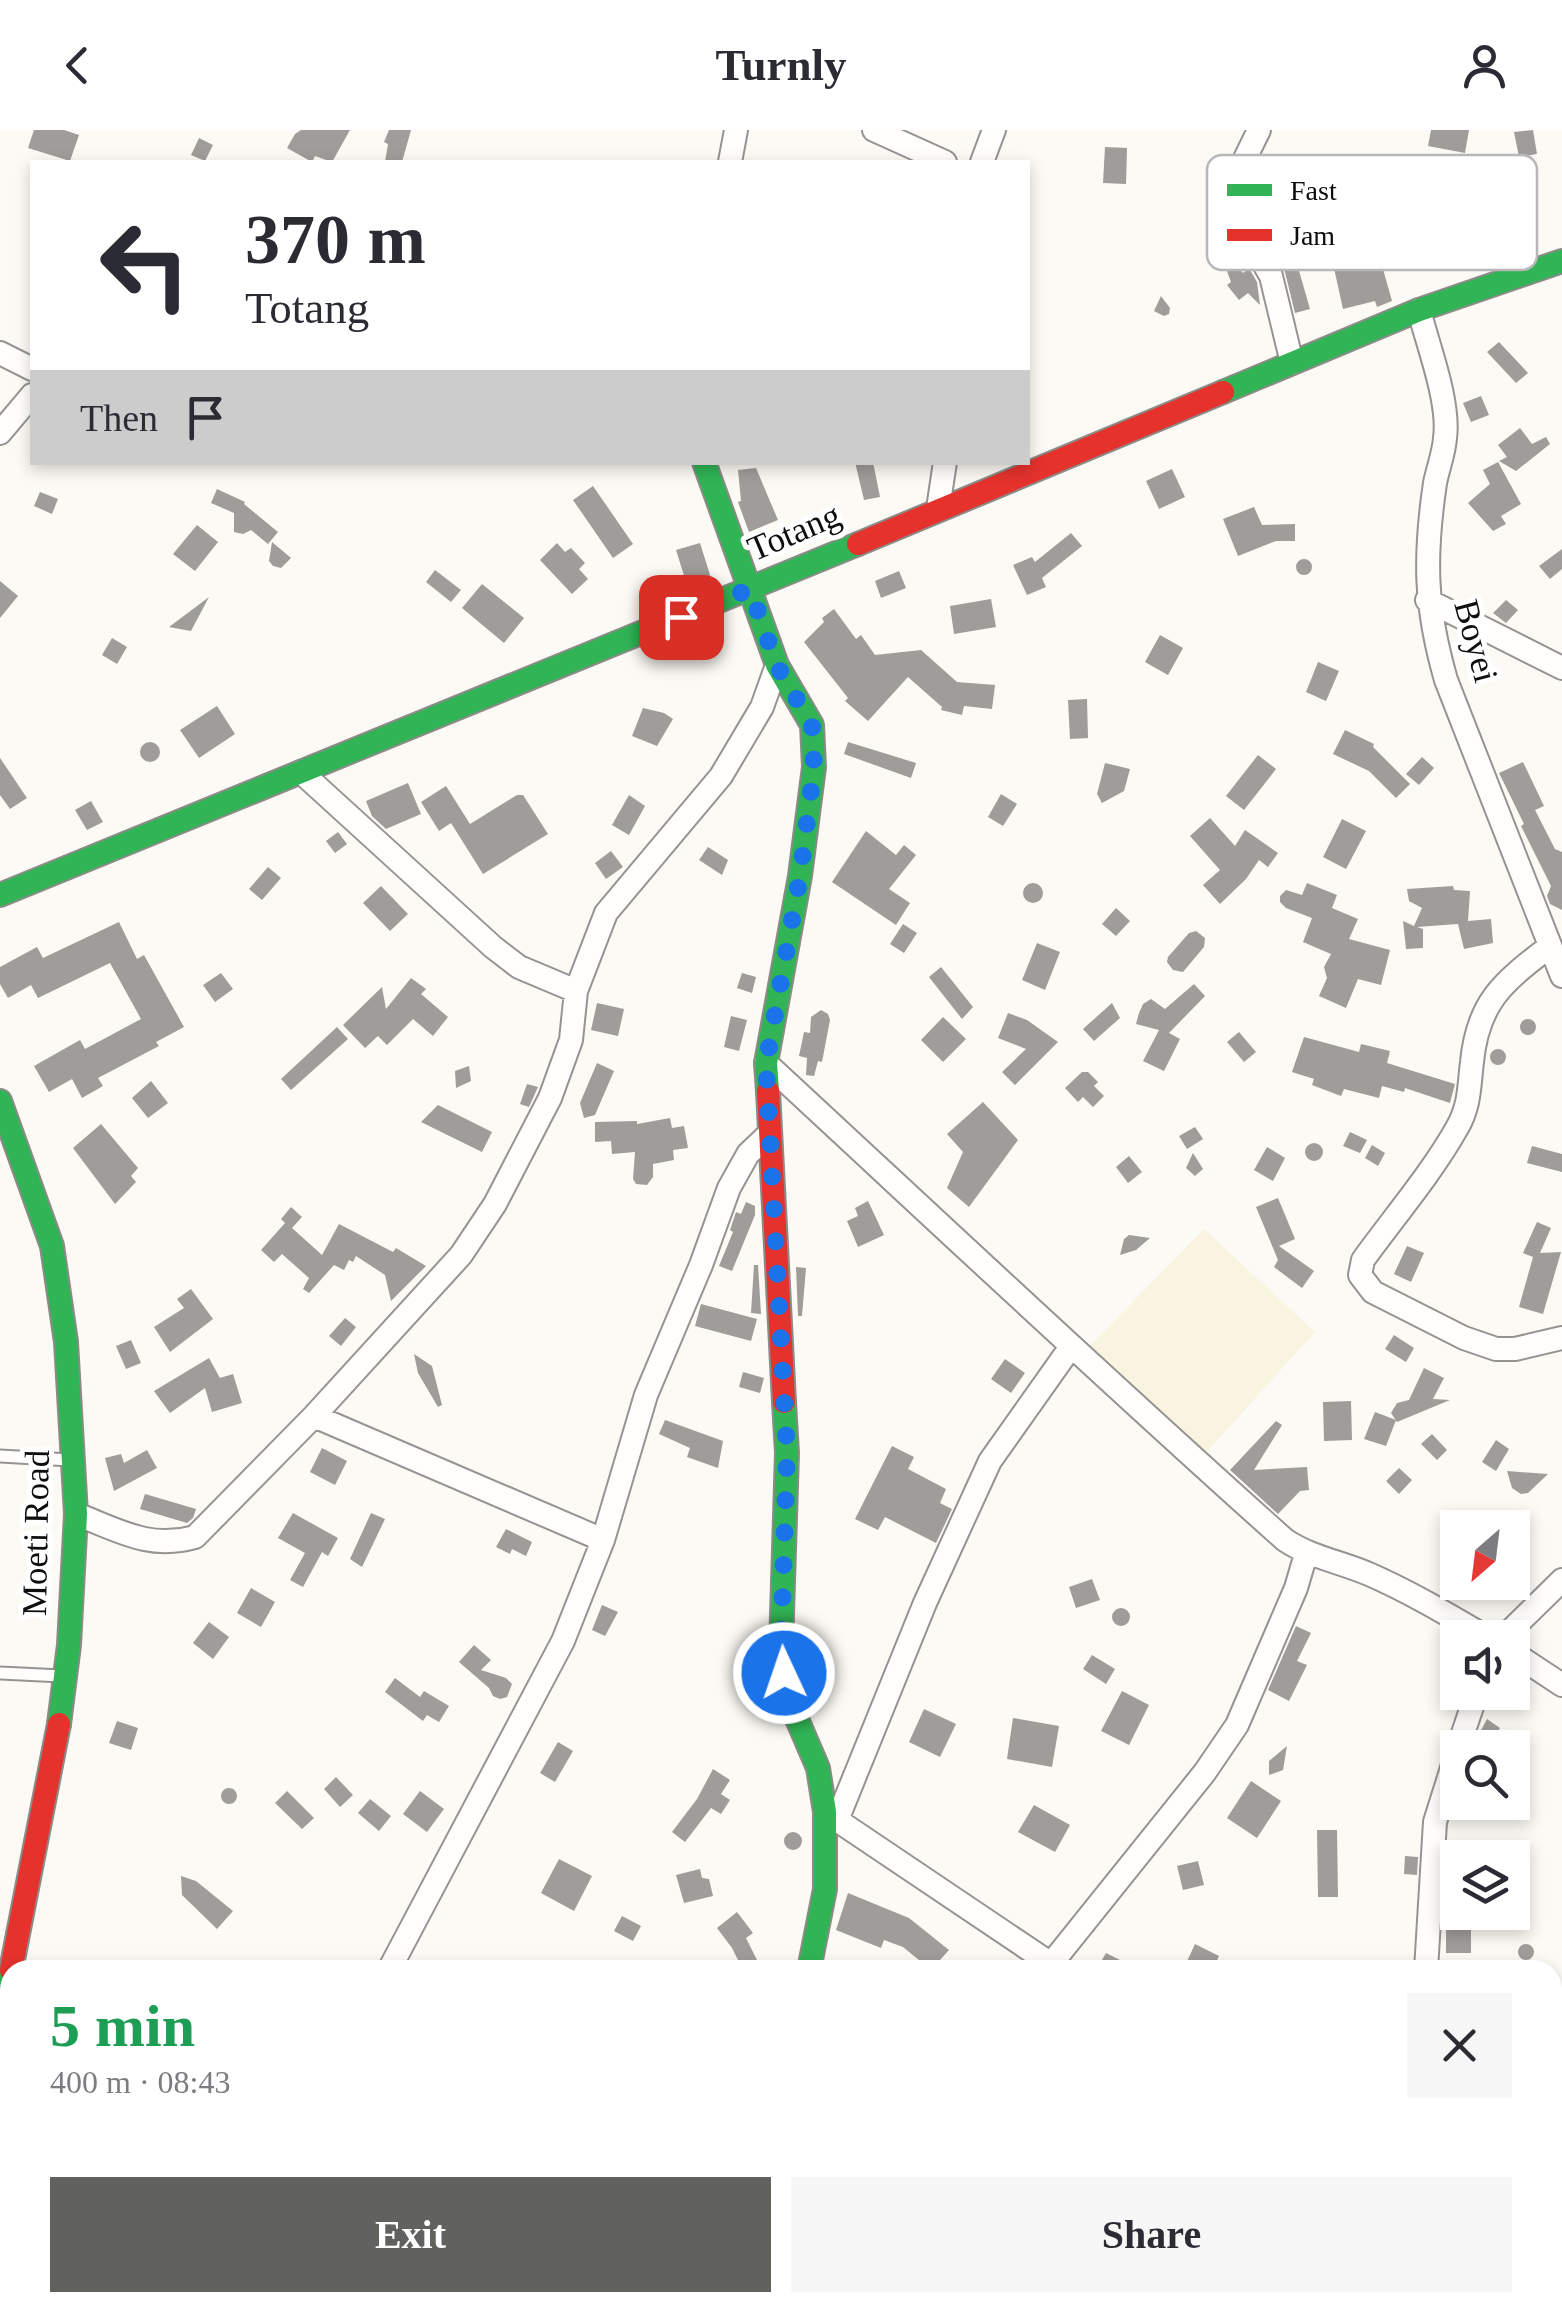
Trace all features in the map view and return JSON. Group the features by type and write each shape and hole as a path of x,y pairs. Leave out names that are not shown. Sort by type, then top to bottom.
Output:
{"street":[{"path":"730,160 736,130"},
{"path":"874,130 941,160"},
{"path":"983,160 994,130"},
{"path":"1247,155 1259,130"},
{"name":"Totang","path":"1537,270 1562,261"},
{"path":"1268,270 1292,363"},
{"name":"Totang","path":"0,895 1419,310 1536,270"},
{"name":"Boyei","path":"1419,310 1444,410 1446,436 1430,516 1428,600 1446,680 1562,976"},
{"path":"0,353 30,368"},
{"path":"0,433 30,397"},
{"path":"705,465 777,666 812,725 814,767 800,876 766,1064 787,1453 781,1647 788,1698 818,1768 831,1816 1046,1960"},
{"path":"938,509 945,465"},
{"path":"1428,600 1562,668"},
{"path":"76,1514 154,1543 172,1544 194,1537 314,1416 461,1255 495,1204 555,1084 571,1040 576,991 606,913 721,776 762,707 777,666"},
{"path":"301,772 493,947 519,967 576,991"},
{"path":"1550,946 1500,985 1481,1018 1472,1058 1470,1097 1458,1127 1363,1260 1360,1275 1373,1292 1464,1338 1496,1349 1515,1349 1562,1338"},
{"path":"766,1064 1070,1348 1286,1540 1306,1554 1376,1577 1455,1620"},
{"name":"Moeti Road","path":"0,1101 52,1246 66,1342 76,1514 66,1676 13,1960"},
{"path":"394,1960 562,1641 603,1540 646,1394 701,1265 728,1188 748,1154 770,1133"},
{"path":"811,1960 825,1889 831,1816 990,1462 1070,1348"},
{"path":"314,1416 603,1540"},
{"path":"1061,1960 1206,1772 1237,1725 1296,1588 1306,1554"},
{"path":"1522,1620 1562,1580"},
{"path":"1530,1664 1562,1685"},
{"path":"1427,1960 1435,1822 1440,1806"}],"lane":[{"path":"0,1456 74,1460"},
{"path":"0,1674 66,1676"}],"shaded area":[{"path":"1204,1229 1315,1332 1203,1456 1079,1357"}],"building":[{"path":"34,130 64,130 79,135 70,160 28,148"},
{"path":"301,130 350,130 333,160 315,156 308,160 287,148"},
{"path":"389,130 411,130 403,160 385,160 388,144 384,142"},
{"path":"1431,130 1469,130 1465,153 1428,146"},
{"path":"1533,130 1537,154 1519,155 1514,132"},
{"path":"199,138 213,145 206,160 191,155"},
{"path":"1105,147 1127,148 1126,184 1103,183"},
{"path":"1227,270 1250,270 1257,282 1260,305 1248,293 1239,300 1227,285 1231,282"},
{"path":"1299,270 1310,309 1295,313 1285,272"},
{"path":"1334,270 1383,270 1392,301 1377,307 1375,301 1343,309"},
{"path":"1161,296 1170,308 1164,316 1154,311"},
{"path":"1499,342 1528,373 1516,383 1487,352"},
{"path":"1481,396 1489,415 1471,422 1463,403"},
{"path":"1520,428 1532,444 1546,437 1550,444 1516,471 1499,461 1507,457 1498,445"},
{"path":"1498,462 1521,504 1501,516 1506,524 1493,531 1468,503 1490,484 1483,470"},
{"path":"856,465 874,465 880,497 864,500"},
{"path":"756,468 778,520 749,532 738,502 738,470"},
{"path":"1172,469 1185,497 1159,509 1146,481"},
{"path":"593,486 633,544 613,558 573,500"},
{"path":"217,489 245,502 278,532 268,544 251,530 243,534 234,532 234,513 211,503"},
{"path":"40,492 58,499 52,514 34,506"},
{"path":"1254,507 1262,525 1295,524 1295,541 1276,541 1238,556 1223,519"},
{"path":"197,525 218,542 195,571 173,554"},
{"path":"1071,533 1082,546 1042,578 1046,587 1027,595 1013,565 1032,557 1035,562"},
{"path":"272,542 291,558 281,568 269,561"},
{"path":"557,543 565,552 571,548 585,563 579,569 588,579 572,594 540,560"},
{"path":"700,543 711,578 687,585 676,550"},
{"path":"1562,549 1562,569 1550,579 1539,566"},
{"path":"1304,559 1312,567 1304,575 1296,567"},
{"path":"435,570 461,590 451,602 426,582"},
{"path":"899,571 906,588 881,598 875,581"},
{"path":"0,581 18,596 0,618"},
{"path":"482,584 524,618 504,643 462,608"},
{"path":"209,597 191,631 169,627"},
{"path":"991,599 996,627 954,634 950,606"},
{"path":"1506,600 1518,610 1506,623 1493,613"},
{"path":"834,609 856,639 861,635 875,655 921,650 957,682 995,685 992,709 964,706 962,715 941,710 908,677 868,721 845,701 848,698 804,642"},
{"path":"1160,635 1183,648 1168,675 1145,662"},
{"path":"112,638 127,647 117,664 102,655"},
{"path":"1318,662 1339,671 1326,701 1306,692"},
{"path":"1087,699 1088,738 1070,739 1068,700"},
{"path":"217,706 235,734 199,758 180,730"},
{"path":"643,708 673,719 657,746 632,736"},
{"path":"1345,730 1374,744 1410,784 1396,798 1369,771 1333,754"},
{"path":"150,742 160,752 150,762 140,752"},
{"path":"848,742 916,763 911,778 844,754"},
{"path":"1258,755 1276,769 1244,810 1226,796"},
{"path":"1422,757 1434,768 1419,785 1406,774"},
{"path":"0,758 27,798 10,809 0,795"},
{"path":"1523,762 1544,806 1535,810 1555,849 1562,852 1562,910 1550,904 1547,896 1551,886 1499,773"},
{"path":"1105,763 1130,769 1124,791 1102,803 1097,794"},
{"path":"408,783 421,814 386,829 372,816 366,801"},
{"path":"446,786 470,824 523,795 548,834 483,874 451,823 439,831 421,802"},
{"path":"1001,794 1017,804 1003,826 988,817"},
{"path":"629,795 645,806 629,835 612,825"},
{"path":"91,801 103,822 87,830 75,810"},
{"path":"1210,818 1235,846 1245,830 1278,853 1268,867 1259,860 1220,904 1203,885 1220,870 1190,836"},
{"path":"1342,819 1366,831 1346,869 1323,857"},
{"path":"866,831 896,855 904,845 916,855 889,889 910,903 896,925 832,882"},
{"path":"338,832 347,844 335,853 326,841"},
{"path":"708,847 728,860 722,875 699,860"},
{"path":"611,851 623,867 606,879 595,863"},
{"path":"268,867 281,878 262,900 249,889"},
{"path":"1033,883 1043,893 1033,903 1023,893"},
{"path":"1307,883 1337,895 1332,908 1358,919 1349,939 1390,950 1381,985 1358,979 1346,1008 1319,996 1327,978 1324,967 1331,954 1303,942 1312,918 1280,902 1286,890 1302,895"},
{"path":"381,886 408,914 390,931 363,903"},
{"path":"1453,886 1454,890 1470,891 1468,921 1491,919 1493,943 1464,949 1458,924 1417,927 1423,929 1423,948 1406,949 1403,921 1414,926 1422,908 1409,901 1407,889"},
{"path":"1116,908 1130,921 1116,936 1102,924"},
{"path":"119,922 137,959 144,955 184,1027 156,1042 159,1046 98,1078 103,1086 82,1098 72,1079 49,1092 34,1066 80,1040 85,1049 141,1019 110,963 38,998 31,985 8,998 0,984 0,967 37,947 43,958"},
{"path":"903,924 917,933 904,953 890,944"},
{"path":"1196,931 1205,938 1204,947 1183,972 1173,970 1168,957 1189,933"},
{"path":"1037,943 1060,952 1045,990 1022,980"},
{"path":"941,967 973,1007 962,1019 929,977"},
{"path":"221,973 233,989 215,1002 203,985"},
{"path":"742,973 756,977 752,993 737,988"},
{"path":"411,978 426,989 421,994 448,1017 433,1036 413,1019 387,1045 378,1036 365,1048 343,1025 382,987 386,1009"},
{"path":"1194,984 1205,996 1169,1033 1180,1039 1164,1071 1143,1061 1159,1030 1136,1024 1143,1004 1151,999 1165,1009"},
{"path":"597,1003 624,1009 618,1036 591,1030"},
{"path":"1112,1003 1120,1018 1094,1041 1083,1029"},
{"path":"821,1010 830,1020 822,1062 818,1061 814,1076 806,1075 807,1058 799,1056 804,1032 810,1033 811,1017"},
{"path":"1008,1013 1027,1020 1058,1042 1015,1085 1002,1072 1026,1049 998,1038"},
{"path":"731,1016 747,1020 739,1051 724,1047"},
{"path":"943,1017 966,1039 943,1062 921,1040"},
{"path":"1528,1019 1536,1027 1528,1035 1520,1027"},
{"path":"337,1027 348,1039 291,1090 281,1079"},
{"path":"1239,1032 1256,1052 1244,1062 1227,1042"},
{"path":"1304,1037 1359,1052 1361,1044 1390,1051 1387,1063 1455,1084 1450,1103 1405,1088 1404,1092 1382,1086 1379,1098 1344,1089 1341,1096 1312,1085 1314,1079 1292,1072"},
{"path":"1498,1049 1506,1057 1498,1065 1490,1057"},
{"path":"597,1063 614,1071 595,1115 584,1118 580,1103"},
{"path":"469,1066 471,1081 456,1088 455,1071"},
{"path":"1082,1072 1088,1072 1098,1082 1094,1086 1104,1096 1093,1107 1083,1097 1078,1102 1065,1088"},
{"path":"151,1081 168,1103 148,1118 132,1098"},
{"path":"527,1084 538,1087 529,1107 520,1104"},
{"path":"983,1102 1018,1140 969,1207 947,1188 963,1152 947,1134"},
{"path":"438,1105 492,1132 482,1152 421,1122"},
{"path":"670,1118 672,1128 684,1126 688,1148 673,1150 674,1160 653,1164 653,1177 647,1185 636,1184 633,1179 635,1152 612,1154 611,1141 595,1142 595,1122 637,1124"},
{"path":"101,1124 138,1168 131,1176 136,1182 115,1204 73,1148"},
{"path":"1195,1127 1203,1139 1187,1149 1179,1136"},
{"path":"1350,1132 1367,1140 1360,1153 1343,1146"},
{"path":"1314,1143 1323,1152 1314,1161 1305,1152"},
{"path":"1372,1145 1385,1153 1378,1166 1365,1158"},
{"path":"1532,1146 1562,1154 1562,1172 1527,1163"},
{"path":"1267,1147 1285,1158 1273,1181 1254,1170"},
{"path":"1193,1153 1203,1169 1195,1176 1186,1168"},
{"path":"1129,1156 1142,1172 1128,1183 1116,1167"},
{"path":"1278,1198 1295,1239 1279,1246 1314,1271 1302,1288 1274,1267 1278,1260 1256,1207"},
{"path":"868,1201 884,1235 858,1247 847,1221 858,1216 855,1208"},
{"path":"746,1202 755,1206 755,1215 732,1271 719,1266 733,1232 730,1230 736,1212 741,1214"},
{"path":"291,1207 302,1217 292,1228 322,1255 339,1224 393,1252 396,1248 426,1266 391,1301 385,1275 356,1256 344,1270 334,1265 309,1293 303,1289 309,1278 282,1254 274,1262 261,1250 285,1223 281,1219"},
{"path":"1537,1222 1551,1228 1540,1253 1561,1252 1543,1314 1519,1307 1533,1257 1523,1253"},
{"path":"1129,1235 1150,1238 1136,1250 1120,1255 1124,1239"},
{"path":"1407,1246 1424,1253 1411,1282 1394,1274"},
{"path":"754,1265 758,1265 761,1314 751,1313"},
{"path":"796,1267 806,1268 802,1316 798,1316"},
{"path":"191,1289 213,1319 170,1352 154,1327 184,1308 177,1299"},
{"path":"701,1304 757,1319 751,1341 695,1326"},
{"path":"345,1318 356,1327 341,1346 329,1336"},
{"path":"1394,1335 1414,1348 1406,1362 1385,1349"},
{"path":"131,1340 141,1363 126,1369 116,1346"},
{"path":"414,1354 432,1366 442,1405 438,1407 418,1373"},
{"path":"209,1358 220,1378 233,1374 242,1403 212,1412 205,1388 170,1413 154,1391"},
{"path":"1005,1359 1025,1373 1011,1393 991,1379"},
{"path":"1424,1368 1444,1378 1433,1399 1450,1400 1397,1422 1391,1413 1397,1403 1409,1400"},
{"path":"743,1372 764,1378 760,1393 739,1387"},
{"path":"1351,1401 1352,1440 1324,1441 1323,1402"},
{"path":"1375,1412 1396,1420 1386,1446 1364,1439"},
{"path":"665,1420 723,1441 718,1468 687,1457 690,1448 659,1434"},
{"path":"1276,1421 1282,1425 1254,1470 1307,1467 1309,1490 1300,1491 1278,1514 1230,1470"},
{"path":"1432,1434 1447,1450 1437,1460 1421,1444"},
{"path":"1496,1440 1509,1449 1496,1471 1482,1462"},
{"path":"892,1446 914,1457 908,1469 946,1489 940,1503 952,1509 936,1543 885,1517 878,1530 855,1519"},
{"path":"322,1448 347,1461 335,1485 310,1472"},
{"path":"147,1450 157,1468 114,1491 105,1458 121,1454 124,1463"},
{"path":"1399,1468 1412,1480 1399,1494 1386,1481"},
{"path":"1507,1471 1548,1474 1528,1493 1521,1494 1512,1488"},
{"path":"145,1494 196,1509 193,1518 187,1523 140,1509"},
{"path":"293,1513 338,1538 328,1556 322,1552 303,1587 290,1580 305,1553 278,1538"},
{"path":"371,1513 385,1519 362,1567 350,1559"},
{"path":"506,1529 532,1542 526,1556 496,1547"},
{"path":"1092,1579 1100,1600 1076,1608 1069,1587"},
{"path":"251,1588 275,1602 261,1627 237,1613"},
{"path":"602,1605 618,1612 605,1636 592,1630"},
{"path":"1121,1608 1130,1617 1121,1626 1112,1617"},
{"path":"209,1622 229,1637 213,1659 193,1643"},
{"path":"1296,1626 1311,1633 1297,1661 1307,1665 1289,1701 1268,1690"},
{"path":"474,1645 491,1660 481,1670 512,1684 507,1697 493,1696 459,1662"},
{"path":"1092,1655 1115,1669 1106,1684 1083,1669"},
{"path":"395,1678 420,1697 424,1691 449,1706 439,1722 427,1715 423,1721 385,1692"},
{"path":"1122,1691 1149,1705 1129,1745 1101,1731"},
{"path":"924,1709 956,1724 940,1757 909,1742"},
{"path":"1013,1718 1059,1726 1052,1767 1007,1759"},
{"path":"1487,1719 1500,1728 1499,1730 1481,1730"},
{"path":"117,1721 138,1728 131,1750 109,1743"},
{"path":"558,1742 573,1751 555,1782 540,1773"},
{"path":"1287,1746 1283,1770 1269,1775 1269,1761"},
{"path":"713,1769 730,1780 721,1794 730,1800 721,1814 711,1808 685,1842 672,1832"},
{"path":"336,1777 353,1795 340,1807 324,1789"},
{"path":"1251,1781 1281,1801 1257,1838 1227,1818"},
{"path":"229,1788 237,1796 229,1804 221,1796"},
{"path":"287,1791 314,1818 302,1829 275,1803"},
{"path":"420,1791 444,1809 427,1832 403,1814"},
{"path":"370,1799 391,1816 379,1831 358,1813"},
{"path":"1034,1805 1070,1825 1055,1852 1018,1832"},
{"path":"1317,1830 1337,1830 1338,1897 1318,1897"},
{"path":"793,1832 800,1834 800,1848 793,1850 786,1848 784,1841 786,1834"},
{"path":"1405,1856 1418,1857 1417,1875 1404,1874"},
{"path":"559,1859 592,1876 574,1911 541,1893"},
{"path":"1198,1861 1204,1885 1183,1890 1177,1866"},
{"path":"700,1869 702,1878 709,1879 713,1896 684,1903 676,1875"},
{"path":"181,1876 196,1881 233,1911 217,1929 182,1895"},
{"path":"848,1893 909,1918 949,1950 940,1960 919,1960 903,1947 884,1940 881,1948 836,1930"},
{"path":"737,1912 753,1933 746,1938 757,1960 738,1960 717,1928"},
{"path":"622,1916 641,1926 633,1941 614,1931"},
{"path":"1446,1930 1471,1930 1471,1953 1446,1953"},
{"path":"1195,1944 1219,1956 1217,1960 1188,1960"},
{"path":"1526,1944 1534,1952 1526,1960 1518,1952"},
{"path":"1106,1953 1120,1960 1102,1960"}],"traffic: fast":[{"path":"1537,270 1562,261"},
{"path":"1223,392 1419,310 1536,270"},
{"path":"705,465 777,665 812,725 814,767 800,876 766,1063 768,1091"},
{"path":"0,895 858,544"},
{"path":"0,1101 52,1246 66,1342 76,1514 69,1645 59,1724"},
{"path":"784,1402 787,1453 781,1647 788,1698 818,1768 825,1812 825,1889 811,1960"}],"traffic: jam":[{"path":"858,544 1223,392"},
{"path":"768,1091 784,1402"},
{"path":"13,1960 59,1724"}],"route":[{"path":"681,617 750,589 777,666 812,725 814,767 800,876 766,1064 787,1453 781,1647 784,1673"}]}
